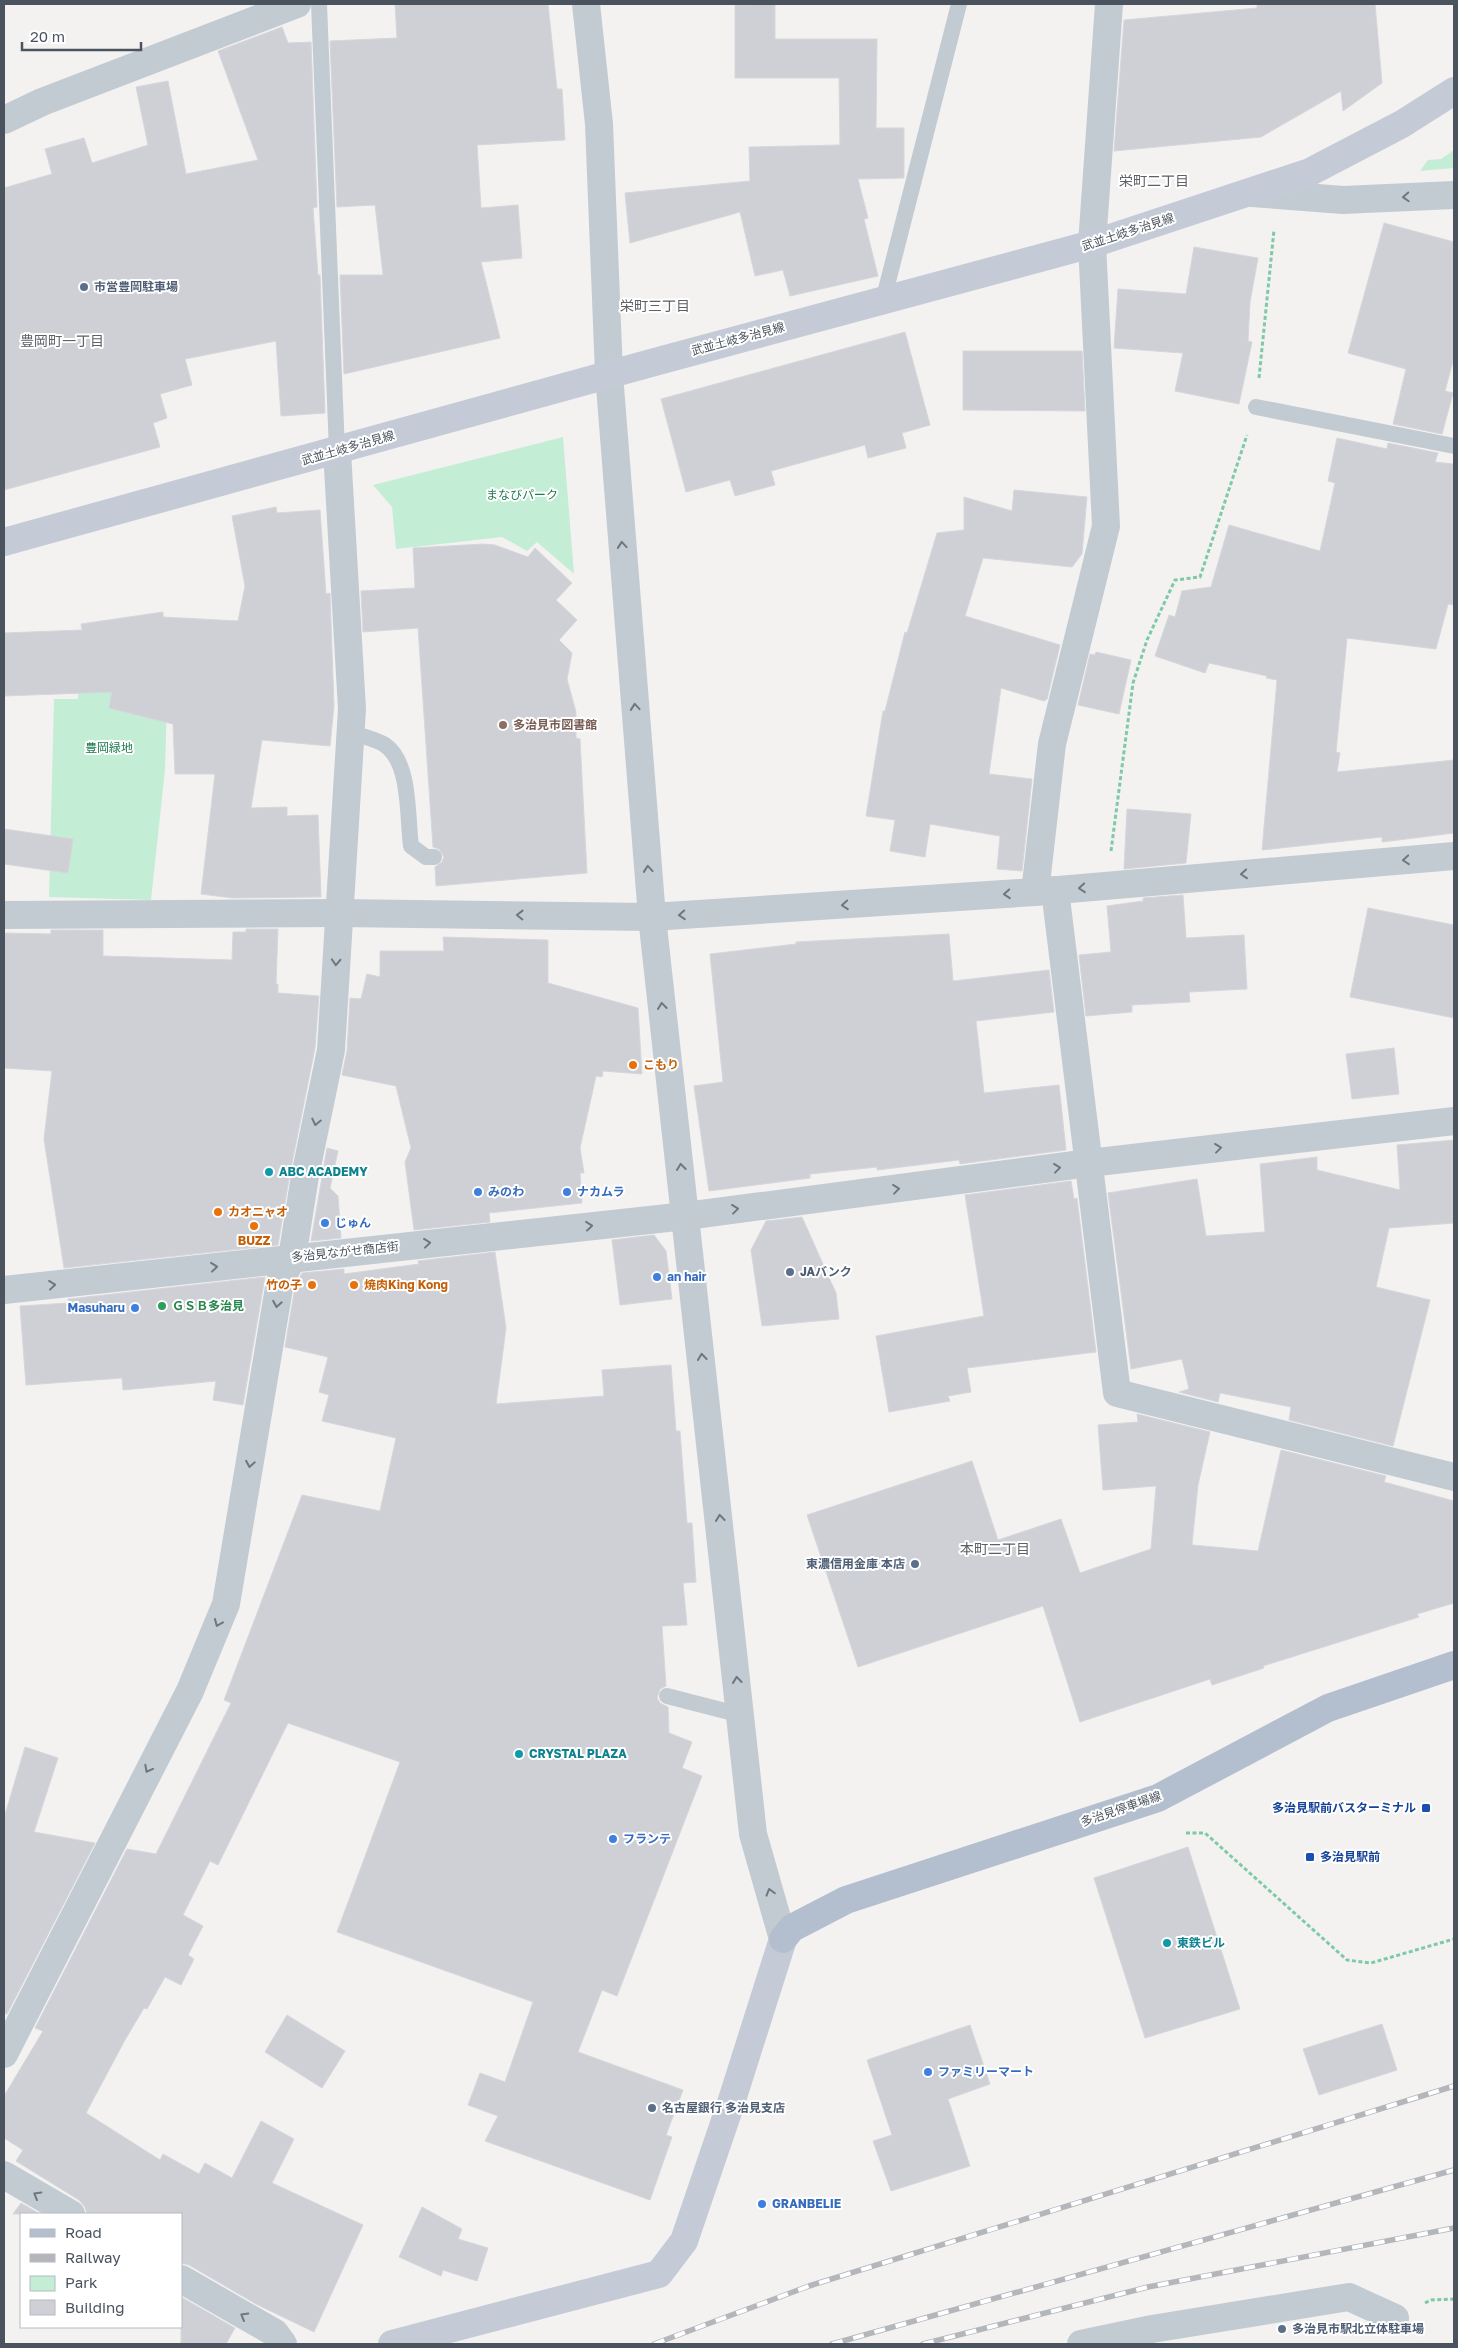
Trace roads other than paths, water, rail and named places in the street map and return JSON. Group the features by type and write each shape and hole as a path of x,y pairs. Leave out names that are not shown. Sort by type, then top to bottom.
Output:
{"main road":[{"name":"武並土岐多治見線","path":"4,542 609,374 1092,244 1265,194 1402,124 1454,91"},
{"name":"多治見停車場線","path":"783,1939 792,1928 846,1900 1158,1798 1328,1708 1454,1665"},
{"path":"392,2344 436,2338 659,2274 684,2241 690,2226 783,1939"}],"street":[{"path":"4,120 42,102 297,4"},
{"path":"586,4 599,124 609,374 652,917 754,1834 783,1939"},
{"path":"1109,4 1092,244 1106,526 1052,744 1045,891 1090,1164 1117,1392 1454,1477"},
{"path":"1265,194 1343,200 1454,195"},
{"path":"4,2054 190,1690 226,1604 280,1282 292,1258 305,1176 331,1050 352,733 337,451"},
{"path":"4,915 339,913 652,917 1045,891 1454,856"},
{"name":"多治見ながせ商店街","path":"4,1290 686,1216 1090,1164 1454,1121"},
{"path":"4,2175 69,2213"},
{"path":"182,2280 275,2334 283,2344"},
{"path":"1081,2344 1152,2329 1349,2296 1395,2318"}],"lane":[{"path":"319,4 337,451"},
{"path":"883,301 959,4"},
{"path":"1256,407 1295,411 1454,446"},
{"path":"352,733 385,745 397,760 405,780 411,846 426,857 434,857"},
{"path":"667,1696 741,1715"}],"railway":[{"path":"654,2344 809,2286 1454,2086"},
{"path":"832,2344 1454,2170"},
{"path":"923,2344 1148,2287 1454,2228"}],"place":[{"name":"市営豊岡駐車場","path":"84,287"},
{"name":"多治見市図書館","path":"503,725"},
{"name":"こもり","path":"633,1065"},
{"name":"ABC ACADEMY","path":"269,1172"},
{"name":"みのわ","path":"478,1192"},
{"name":"ナカムラ","path":"567,1192"},
{"name":"カオニャオ","path":"218,1212"},
{"name":"じゅん","path":"325,1223"},
{"name":"BUZZ","path":"254,1226"},
{"name":"JAバンク","path":"790,1272"},
{"name":"an hair","path":"657,1277"},
{"name":"竹の子","path":"312,1285"},
{"name":"焼肉King Kong","path":"354,1285"},
{"name":"ＧＳＢ多治見","path":"162,1306"},
{"name":"Masuharu","path":"135,1308"},
{"name":"東濃信用金庫 本店","path":"915,1564"},
{"name":"CRYSTAL PLAZA","path":"519,1754"},
{"name":"多治見駅前バスターミナル","path":"1426,1808"},
{"name":"フランテ","path":"613,1839"},
{"name":"多治見駅前","path":"1310,1857"},
{"name":"東鉄ビル","path":"1167,1943"},
{"name":"ファミリーマート","path":"928,2072"},
{"name":"名古屋銀行 多治見支店","path":"652,2108"},
{"name":"GRANBELIE","path":"762,2204"},
{"name":"多治見市駅北立体駐車場","path":"1282,2329"}],"district":[{"name":"栄町二丁目","path":"1154,181"},
{"name":"栄町三丁目","path":"655,306"},
{"name":"豊岡町一丁目","path":"62,341"},
{"name":"本町二丁目","path":"995,1549"}],"park label":[{"name":"まなびパーク","path":"522,495"},
{"name":"豊岡緑地","path":"109,748"}]}
